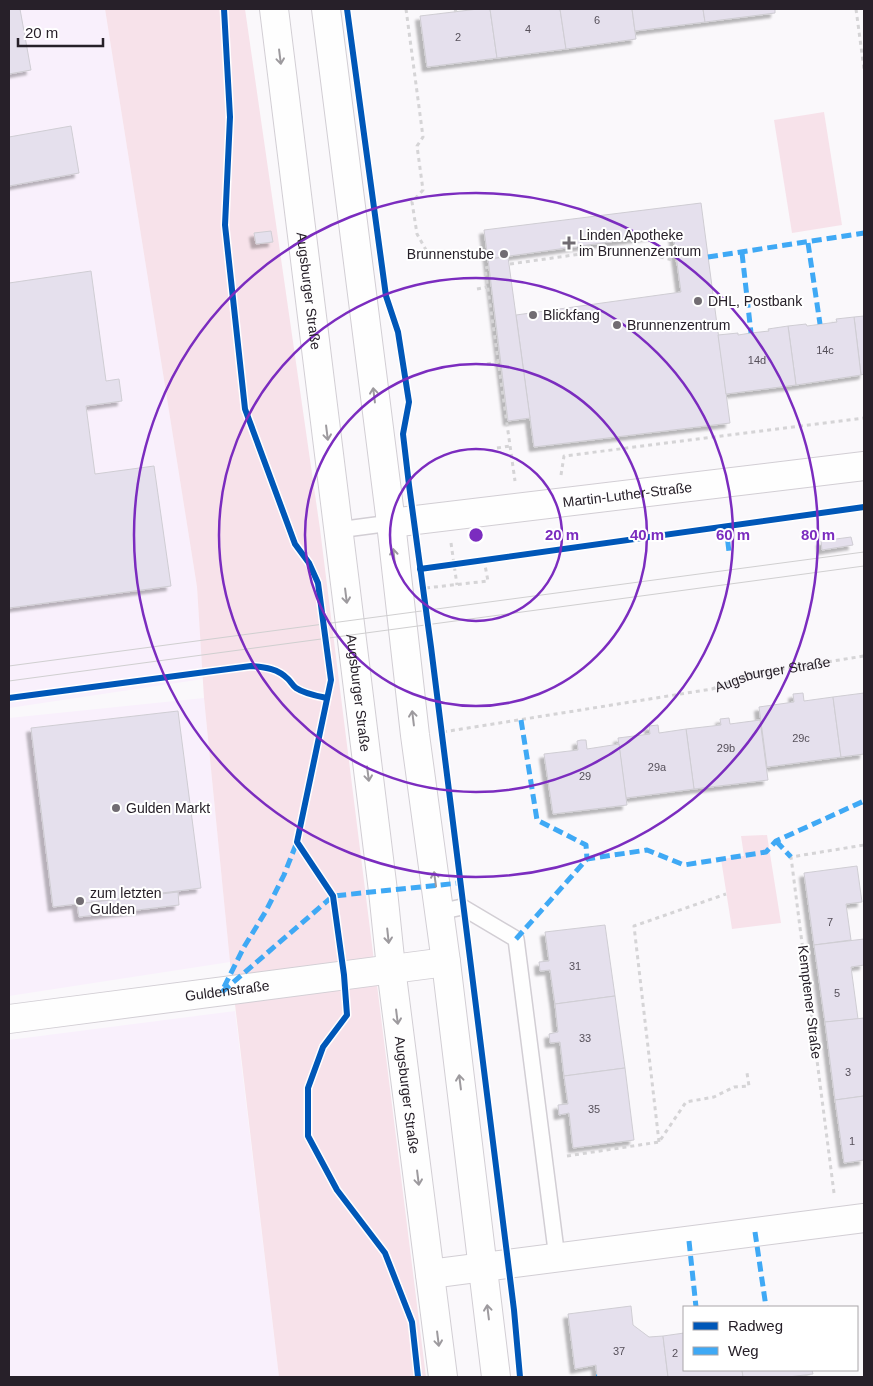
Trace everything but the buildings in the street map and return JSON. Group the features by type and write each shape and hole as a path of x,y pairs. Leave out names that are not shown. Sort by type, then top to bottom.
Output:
{"street":[{"name":"Augsburger Straße","path":"274,9 443,1377"},
{"path":"326,9 391,523 415,735 446,962 496,1377"},
{"name":"Martin-Luther-Straße","path":"391,523 864,466"},
{"name":"Guldenstraße","path":"9,1019 446,962"},
{"path":"430,1274 864,1218"}],"lane":[{"path":"338,530 391,523"},
{"path":"439,912 462,907 516,939 557,1258"}],"path":[{"path":"406,9 423,137 417,146 423,190 412,202 417,234 431,259"},
{"path":"856,9 862,36 864,69"},
{"path":"510,264 623,248 677,261"},
{"path":"489,267 485,268 487,288 518,507"},
{"path":"477,289 487,288"},
{"path":"487,364 498,362"},
{"path":"560,482 564,456 864,418"},
{"path":"497,448 510,446"},
{"path":"448,516 457,585"},
{"path":"423,589 488,581 484,560"},
{"path":"659,1142 634,926 726,894"},
{"path":"541,1136 566,1156 659,1142 686,1102 714,1097 734,1087 749,1086 747,1073"}],"shaded area":[{"path":"9,9 105,9 197,587 203,679 9,708"},
{"path":"105,9 245,9 320,529 426,1377 279,1377 230,962 204,698 197,587"},
{"path":"824,112 842,225 792,233 774,120"},
{"path":"204,698 230,962 9,996 9,718"},
{"path":"767,835 781,923 732,929 721,859 744,856 741,836"},
{"path":"235,1011 279,1377 9,1377 9,1040"}],"tram line":[{"path":"9,666 864,552"},
{"path":"9,681 864,566"}],"marked path":[{"path":"708,257 864,233"},
{"path":"808,243 820,324"},
{"path":"742,253 751,333"},
{"path":"726,526 729,552"},
{"path":"521,720 537,820 586,845 587,859"},
{"path":"516,939 587,859 647,850 684,865 766,852 776,841 864,801"},
{"path":"776,841 791,857"},
{"path":"224,987 244,947 266,911 284,875 297,842"},
{"path":"222,992 333,896 459,883"},
{"path":"755,1232 766,1306"},
{"path":"689,1241 696,1306"}],"cycle path":[{"path":"224,9 230,117 225,225 245,409 295,544 309,563 318,583 331,680 297,842 333,896 344,975 347,1015 323,1047 308,1088 308,1136 337,1190 385,1253 412,1322 418,1377"},
{"path":"347,9 386,296 398,332 409,402 403,434 514,1310 520,1377"},
{"path":"420,569 864,507"},
{"path":"9,698 251,666 276,671 300,690 327,698"}],"place":[{"name":"Linden Apotheke im Brunnenzentrum","path":"569,243"},
{"name":"Brunnenstube","path":"504,254"},
{"name":"DHL, Postbank","path":"698,301"},
{"name":"Blickfang","path":"533,315"},
{"name":"Brunnenzentrum","path":"617,325"},
{"name":"Gulden Markt","path":"116,808"},
{"name":"zum letzten Gulden","path":"80,901"}]}
